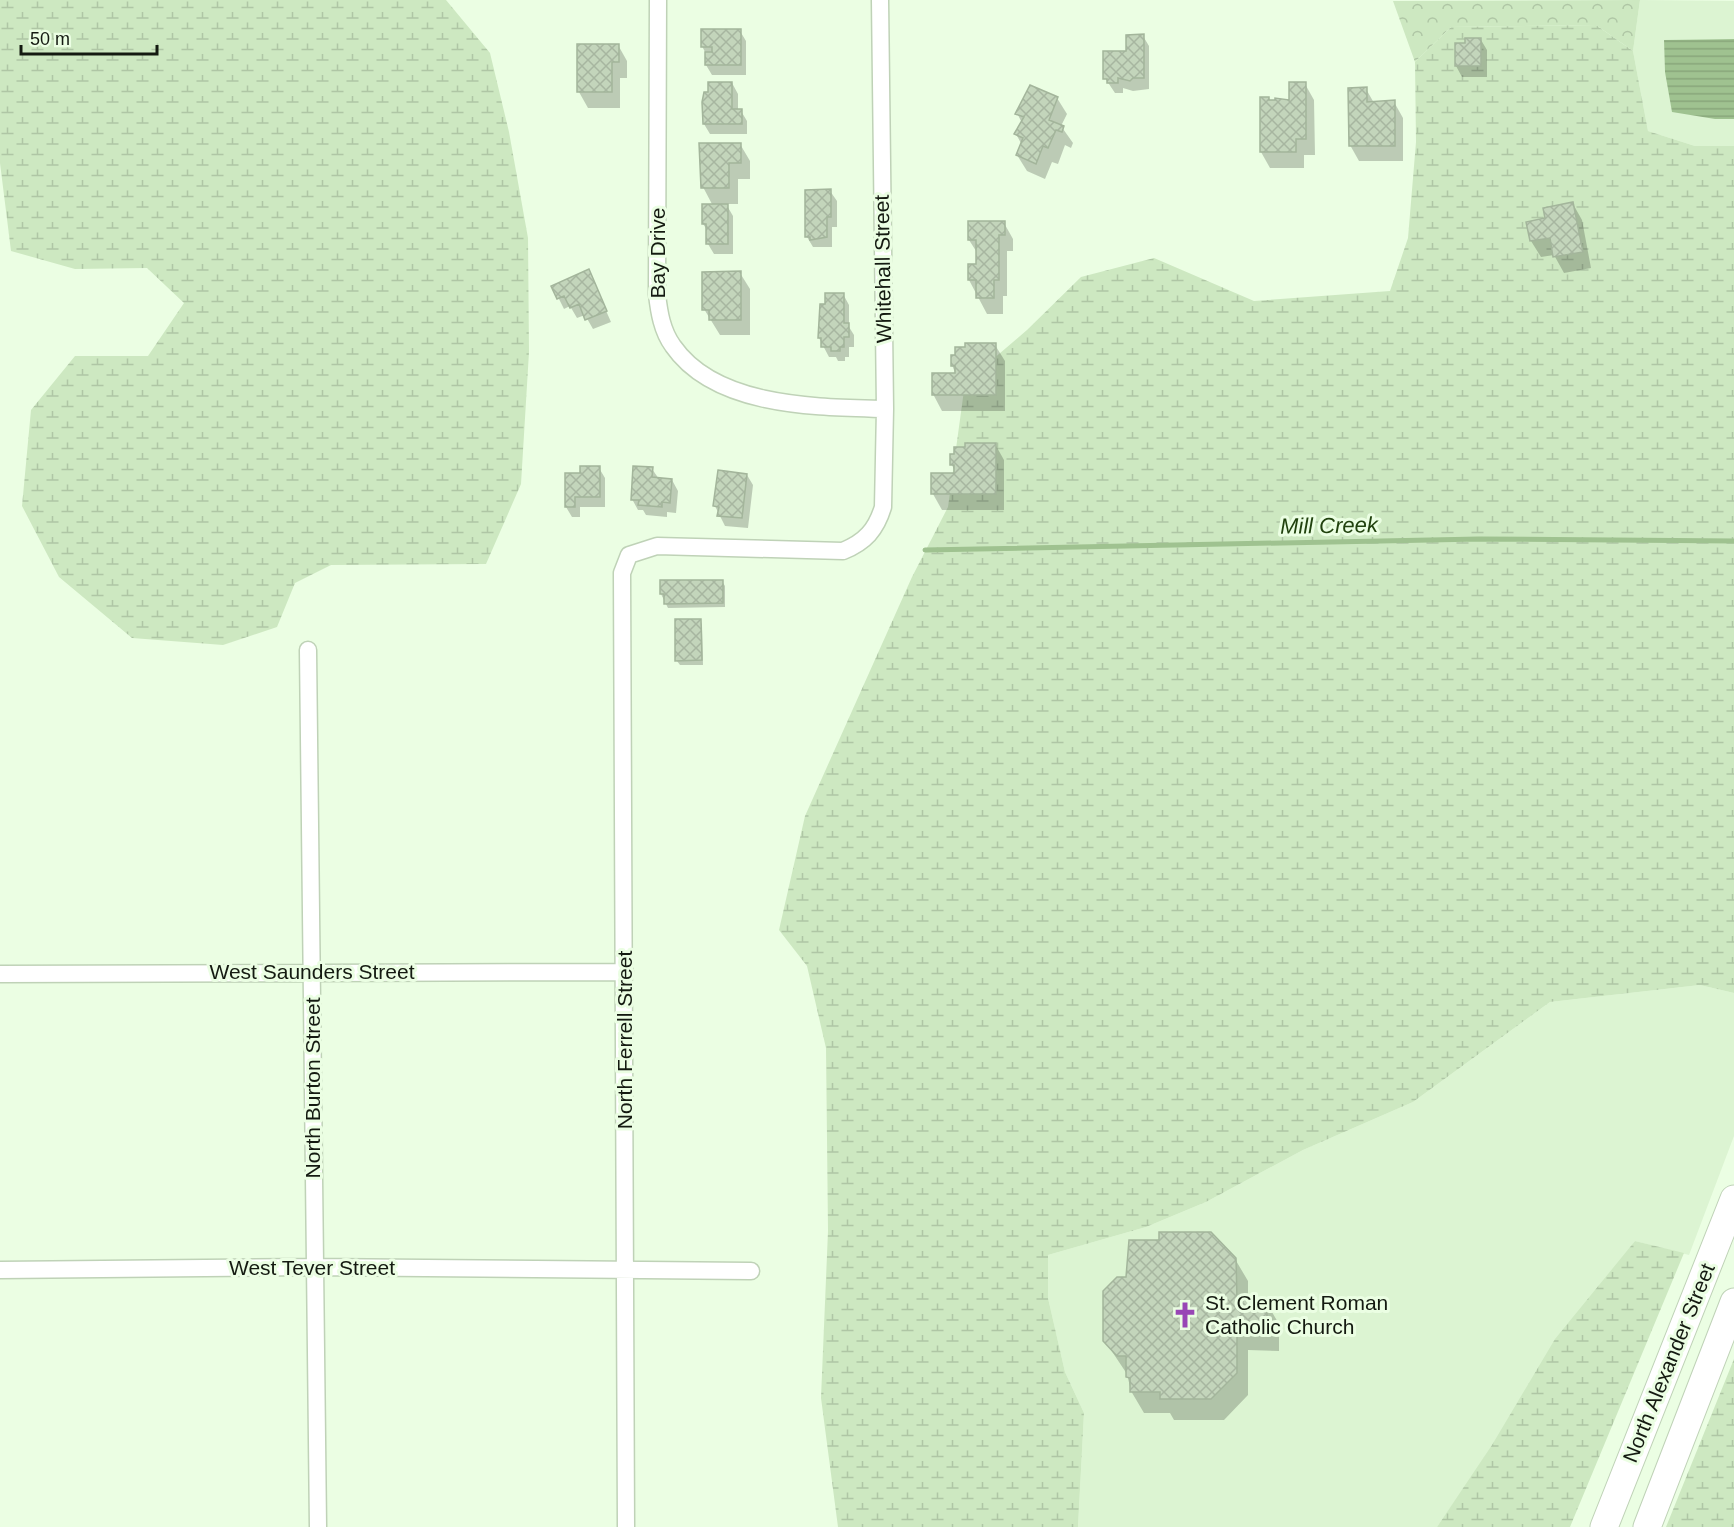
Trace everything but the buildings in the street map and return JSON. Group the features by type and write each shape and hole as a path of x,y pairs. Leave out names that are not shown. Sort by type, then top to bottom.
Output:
{"main road":[{"name":"North Alexander Street","path":"1604,1527 1734,1199"},
{"name":"North Alexander Street","path":"1647,1527 1734,1302"}],"street":[{"name":"Bay Drive","path":"658,0 657,294 662,321 672,345 698,370 750,396 828,407 885,409"},
{"name":"Whitehall Street","path":"629,555 646,548 678,545 827,553 843,551 858,545 870,535 878,522 883,507 885,409 880,0"},
{"name":"North Ferrell Street","path":"626,1527 622,581 624,564 629,555"},
{"name":"North Burton Street","path":"308,650 313,972 313,1268 318,1527"},
{"name":"West Saunders Street","path":"0,974 625,972"},
{"name":"West Tever Street","path":"0,1270 313,1268 751,1270"}],"shaded area":[{"path":"1640,0 1734,1 1734,39 1664,40 1715,119 1734,119 1734,146 1695,146 1648,131 1633,51"},
{"path":"1734,39 1734,119 1715,119 1672,112 1665,72 1664,40"},
{"path":"1700,985 1734,993 1734,1136 1689,1255 1635,1241 1437,1527 1078,1527 1084,1413 1065,1372 1048,1298 1048,1255 1146,1227 1206,1202 1303,1150 1413,1102 1550,1002"}],"green space":[{"path":"0,0 446,0 490,53 509,132 528,238 529,352 521,484 486,564 331,565 295,583 277,627 223,645 132,638 59,577 22,506 31,410 75,356 148,356 184,303 147,268 75,269 11,251 0,163"},
{"path":"1640,0 1633,51 1596,25 1451,27 1415,62 1393,1"},
{"path":"1596,25 1633,51 1648,131 1695,146 1734,146 1734,993 1700,985 1550,1002 1413,1102 1303,1150 1206,1202 1146,1227 1048,1255 1048,1298 1065,1372 1084,1413 1078,1527 838,1527 821,1398 828,1231 826,1048 807,966 779,930 805,816 912,577 948,507 965,383 1027,330 1081,277 1154,258 1254,301 1390,291 1408,238 1416,142 1415,62 1451,27"},
{"path":"1635,1241 1684,1253 1570,1527 1437,1527 1492,1445 1555,1339"},
{"path":"1734,1359 1734,1527 1666,1527"}],"waterway":[{"name":"Mill Creek","path":"925,550 1479,539 1734,541"}],"place":[{"name":"St. Clement Roman Catholic Church","path":"1185,1315"}]}
